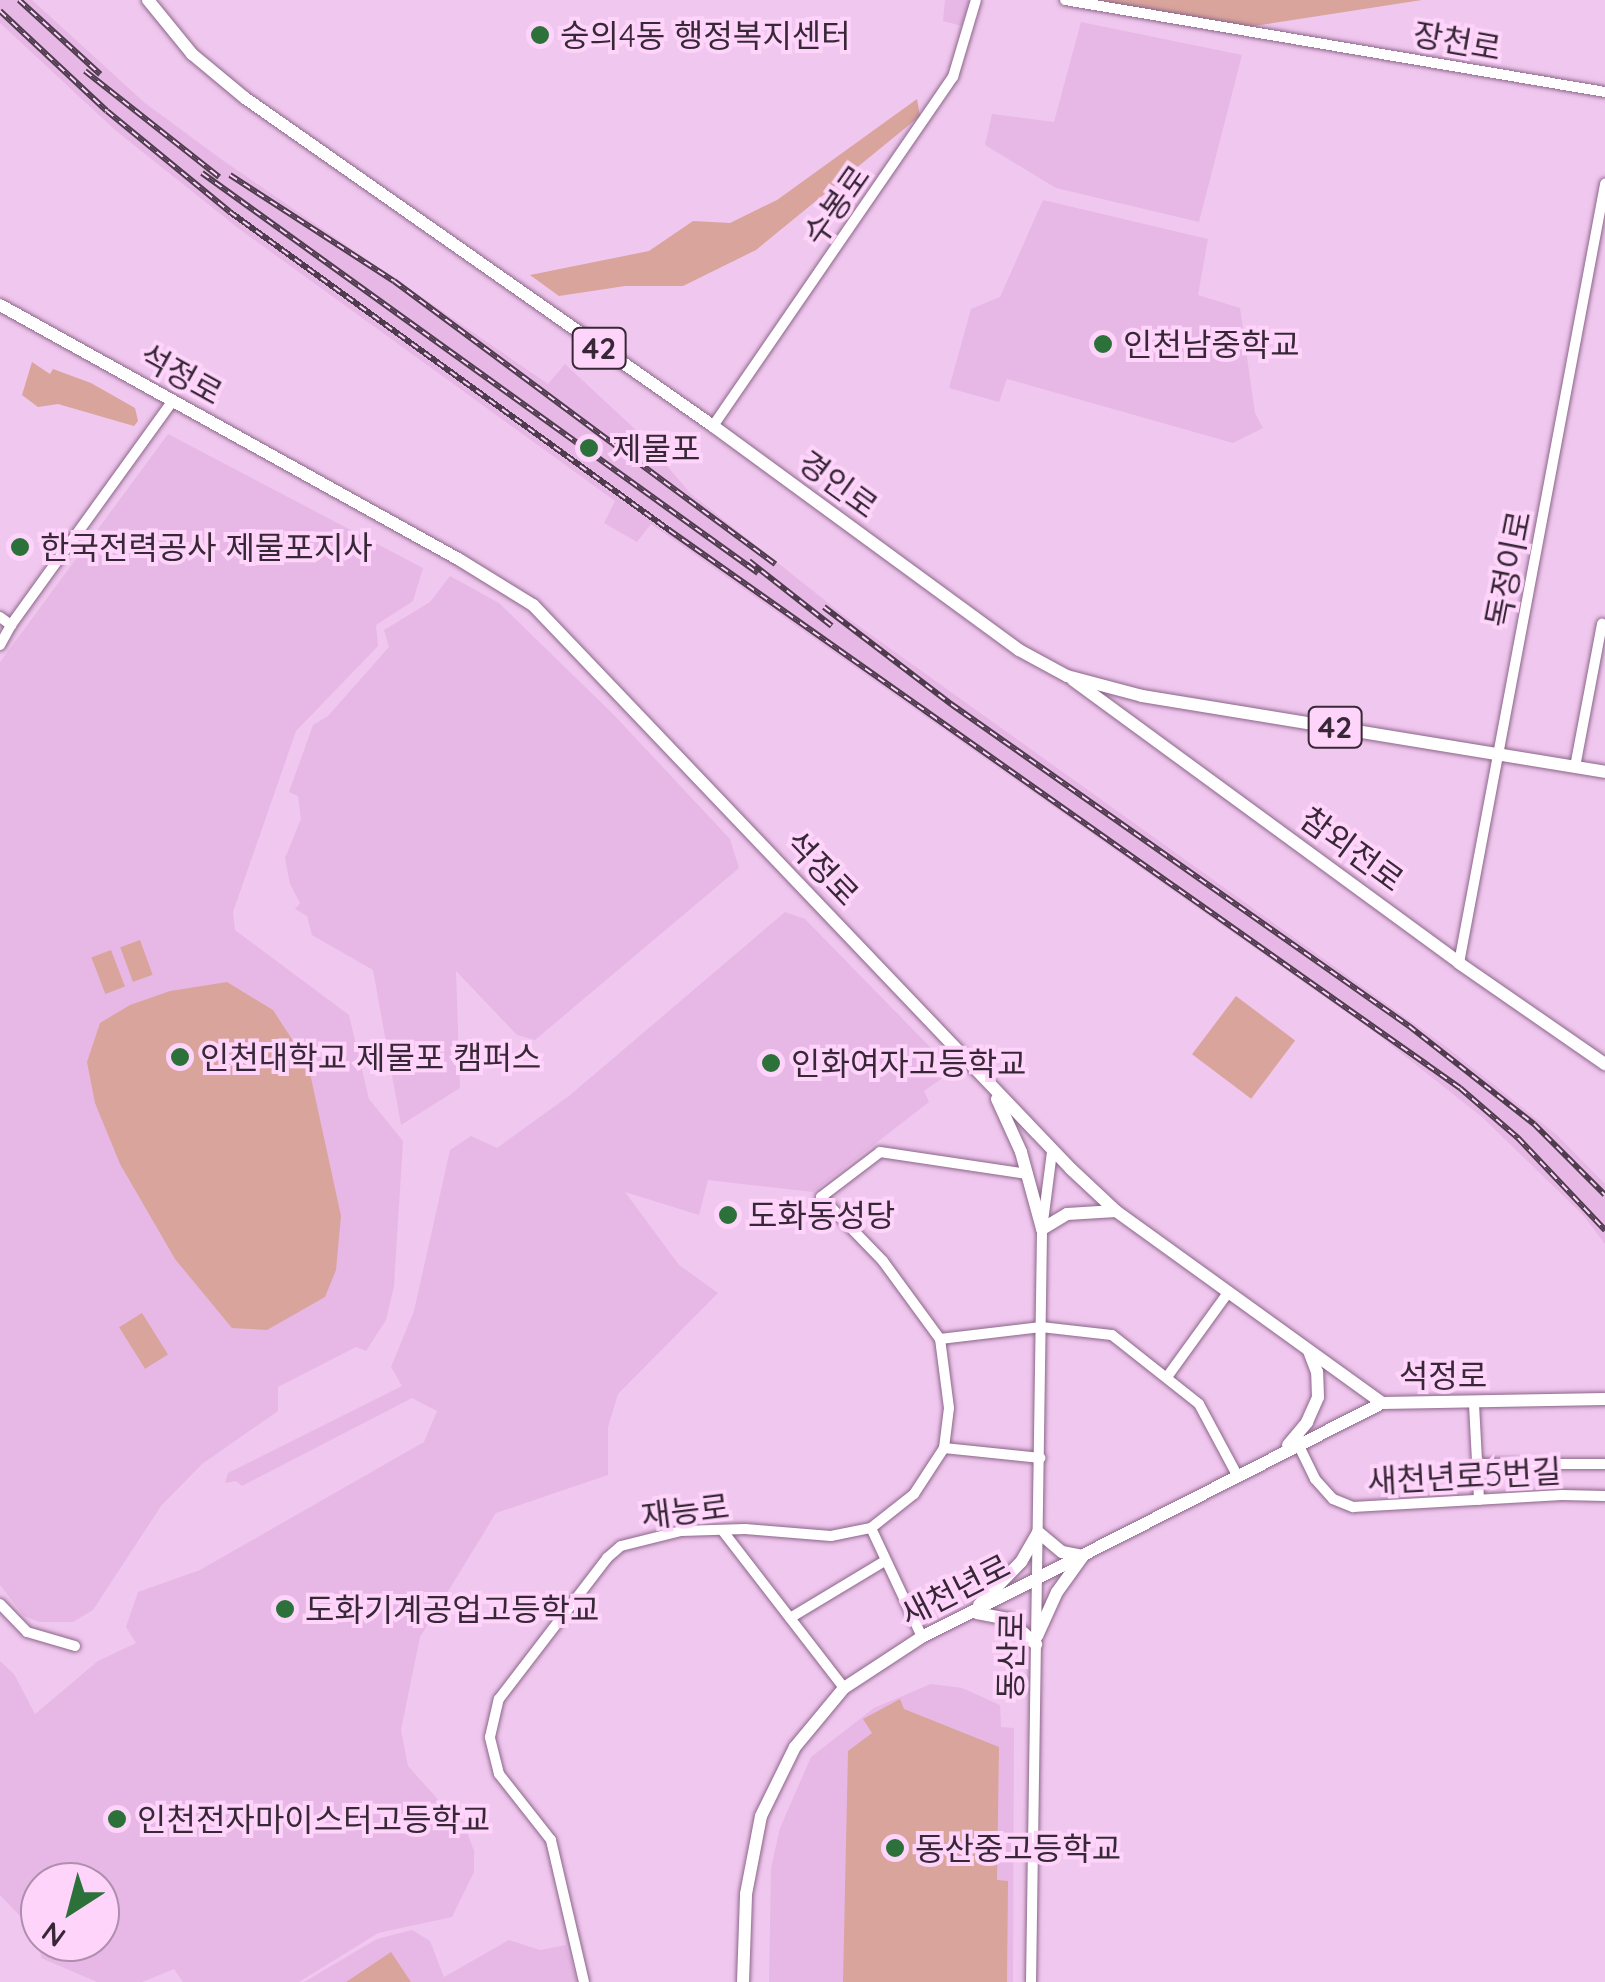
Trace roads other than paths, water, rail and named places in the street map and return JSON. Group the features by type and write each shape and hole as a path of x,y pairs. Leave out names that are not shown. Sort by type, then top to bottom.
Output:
{"main road":[{"name":"경인로","path":"148,0 192,54 245,98 713,426 1018,650 1067,676 1142,696 1605,772"},
{"name":"석정로","path":"0,305 508,586 533,606 1052,1152 1116,1212 1382,1403 1605,1399"},
{"name":"참외전로","path":"1067,676 1459,963 1605,1064"},
{"path":"990,1083 1026,1174 1042,1229 1067,1214 1116,1212"},
{"path":"1283,1451 1307,1422 1318,1397 1317,1372 1308,1349"},
{"name":"새천년로","path":"743,1982 746,1894 761,1816 795,1747 844,1688 922,1637 1382,1403"},
{"path":"1038,1532 1062,1552 1083,1556 1057,1592 1036,1640 1008,1619 990,1613 970,1613 1022,1562 1038,1532"}],"street":[{"name":"수봉로","path":"713,426 953,77 976,0"},
{"name":"장천로","path":"1065,0 1605,92"},
{"name":"독정이로","path":"1459,963 1605,184"},
{"path":"0,645 172,402"},
{"path":"0,617 11,625"},
{"path":"1576,767 1602,624"},
{"path":"1026,1174 880,1152 821,1197 882,1261 940,1340 950,1408 944,1448 1040,1458"},
{"name":"동산로","path":"1031,1982 1042,1229 1052,1152"},
{"path":"1167,1377 1227,1294"},
{"path":"940,1340 1041,1327 1112,1336 1205,1411 1237,1475"},
{"path":"1474,1404 1479,1500"},
{"name":"새천년로5번길","path":"1298,1444 1315,1479 1333,1499 1354,1507 1605,1496"},
{"name":"재능로","path":"584,1982 551,1840 495,1764 490,1736 494,1706 615,1550 670,1532 722,1530 831,1536 871,1528 914,1494 944,1448"},
{"path":"1478,1464 1605,1464"},
{"path":"871,1528 922,1637"},
{"path":"722,1530 844,1688"},
{"path":"790,1618 885,1561"},
{"path":"0,1604 27,1632 74,1646"}],"railway":[{"path":"19,0 100,74"},
{"path":"0,11 107,111 230,212 669,530 1460,1088 1518,1138 1605,1230"},
{"path":"85,71 219,177"},
{"path":"202,173 758,573"},
{"path":"230,175 394,281 775,564"},
{"path":"749,561 832,626"},
{"path":"824,607 951,704 1409,1026 1534,1124 1605,1195"}],"place":[{"name":"숭의4동 행정복지센터","path":"540,35"},
{"name":"인천남중학교","path":"1103,344"},
{"name":"제물포","path":"589,448"},
{"name":"한국전력공사 제물포지사","path":"20,547"},
{"name":"인천대학교 제물포 캠퍼스","path":"180,1057"},
{"name":"인화여자고등학교","path":"771,1063"},
{"name":"도화동성당","path":"728,1215"},
{"name":"도화기계공업고등학교","path":"285,1609"},
{"name":"인천전자마이스터고등학교","path":"117,1819"},
{"name":"동산중고등학교","path":"895,1848"}]}
